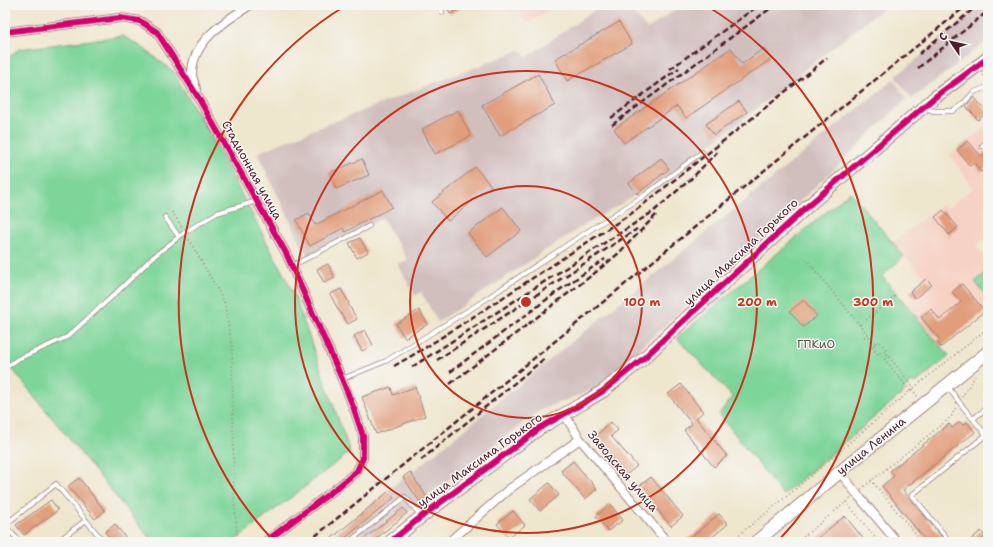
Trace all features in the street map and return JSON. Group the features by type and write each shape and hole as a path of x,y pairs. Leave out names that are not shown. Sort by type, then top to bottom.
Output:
{"street":[{"path":"198,97 192,75 194,59 210,35 250,5"},
{"name":"Стадионная улица","path":"5,32 120,18 140,21 157,32 198,97 286,253 354,409 363,436 363,458 357,471 266,542"},
{"name":"улица Максима Горького","path":"390,542 540,428 603,391 644,358 809,205 935,97 988,58"},
{"name":"улица Ленина","path":"756,542 988,352"},
{"name":"Заводская улица","path":"564,414 580,439 667,542"},
{"path":"449,542 508,490 580,439"},
{"path":"840,472 897,542"}],"lane":[{"path":"440,5 442,12"},
{"path":"923,107 933,110 953,111 961,106 974,92 988,87"},
{"path":"982,146 988,141"},
{"path":"342,379 386,361 477,305 582,235 646,195 702,152"},
{"path":"5,368 18,359 67,337 152,258 185,232 217,213 257,200"},
{"path":"165,217 179,237"},
{"path":"292,266 369,226"},
{"path":"947,386 986,435 912,495 950,542"},
{"path":"973,419 988,407"},
{"path":"20,542 5,525 56,484 104,542"},
{"path":"350,542 406,497 421,517"},
{"path":"58,542 86,520"}],"path":[{"path":"172,212 224,301 232,346 234,499 238,542"},
{"path":"806,259 876,344"},
{"path":"860,325 897,295"},
{"path":"730,542 786,497 910,391 988,328"},
{"path":"861,340 868,334"},
{"path":"910,391 880,353 878,355 872,347 879,341 886,349 884,350 914,388"},
{"path":"880,353 884,350"},
{"path":"886,360 890,357"},
{"path":"892,368 896,365"},
{"path":"898,376 902,373"},
{"path":"798,542 871,480 951,417 975,375"},
{"path":"905,385 909,382"},
{"path":"871,480 922,542"},
{"path":"846,502 879,542"}],"shaded area":[{"path":"516,5 555,5 527,24"},
{"path":"602,5 626,5 647,29 682,5 738,5 740,7 745,5 887,5 743,119 662,180 576,230 438,322 421,292 415,296 398,264 408,260 382,218 308,257 257,153 520,50 527,57"},
{"path":"983,5 988,5 988,40 912,99 895,77"},
{"path":"894,79 906,99 829,174 740,257 595,389 540,410 369,542 325,542 410,472 416,469"},
{"path":"988,125 988,236 976,246 988,260 988,309 941,347 906,305 931,285 893,243 943,204 946,209 973,188 950,155"}],"green space":[{"path":"123,36 140,46 173,71 214,142 293,292 350,452 233,542 153,542 5,360 5,61 19,49"},
{"name":"ГПКиО","path":"850,192 904,256 882,276 949,356 916,383 912,382 904,389 904,392 783,495 719,414 733,397 677,338"},
{"path":"988,271 988,297 975,282"}],"building":[{"path":"446,5 467,5 450,14"},
{"path":"619,22 632,44 567,81 555,59"},
{"path":"731,48 742,64 764,48 771,59 686,118 677,106 624,143 614,129"},
{"path":"538,74 555,105 500,136 482,105"},
{"path":"974,97 987,112 978,120 966,106"},
{"path":"739,101 747,112 714,135 706,124"},
{"path":"458,110 471,136 435,154 422,129"},
{"path":"968,141 981,156 988,150 988,166 981,172 974,163 970,166 957,150"},
{"path":"661,158 669,169 637,194 629,183"},
{"path":"362,159 369,175 336,189 329,173"},
{"path":"475,167 491,186 448,221 432,202"},
{"path":"383,190 392,207 345,232 343,228 310,246 296,220 309,213 315,225"},
{"path":"503,207 521,231 487,257 468,233"},
{"path":"943,210 958,227 949,235 935,217"},
{"path":"360,238 368,252 357,258 349,243"},
{"path":"328,264 335,278 324,283 317,269"},
{"path":"926,279 932,285 915,298 910,292"},
{"path":"962,284 985,311 941,347 937,342 940,340 921,317 931,309 940,320 961,302 952,292"},
{"path":"341,289 357,319 348,324 330,294"},
{"path":"804,300 817,316 803,327 790,311"},
{"path":"419,310 428,324 405,338 396,324"},
{"path":"365,330 373,345 362,351 354,336"},
{"path":"681,384 703,412 696,418 727,456 714,467 684,430 692,424 668,394"},
{"path":"391,387 393,395 415,387 425,416 376,434 362,397"},
{"path":"611,422 618,430 611,436 637,466 626,475 594,437"},
{"path":"960,422 963,425 967,422 975,432 903,490 946,542 927,542 882,486 894,476 890,471 949,424 952,428"},
{"path":"573,461 597,489 585,499 561,471"},
{"path":"410,472 427,497 420,502 403,477"},
{"path":"651,477 683,516 671,526 638,487"},
{"path":"79,478 105,511 95,519 68,486"},
{"path":"549,483 559,495 540,511 530,499"},
{"path":"388,492 394,498 340,542 327,542"},
{"path":"51,500 58,510 24,535 16,525"},
{"path":"610,504 623,520 608,531 596,516"},
{"path":"403,508 407,513 372,542 360,542"},
{"path":"513,511 525,525 509,538 497,524"},
{"path":"719,514 728,524 706,542 685,542"},
{"path":"845,516 866,542 813,542 837,522"},
{"path":"115,524 129,542 113,542 105,532"},
{"path":"981,531 985,537 979,542 968,542"}],"railway":[{"path":"670,69 759,5"},
{"path":"612,125 775,5"},
{"path":"308,542 967,5"},
{"path":"919,54 978,5"},
{"path":"918,68 988,11"},
{"path":"394,366 425,348 635,211 827,58"},
{"path":"611,118 679,68"},
{"path":"412,367 654,211 693,177 717,152"},
{"path":"450,384 596,272 619,253 658,213"},
{"path":"437,360 637,229"},
{"path":"450,372 558,291 605,259"},
{"path":"421,460 545,358"}],"cycle path":[{"path":"5,32 120,18 140,21 157,32 198,97 286,253 354,409 363,436 363,458 357,471 265,542"},
{"path":"390,542 540,428 603,391 644,358 809,205 935,97 988,58"}]}
